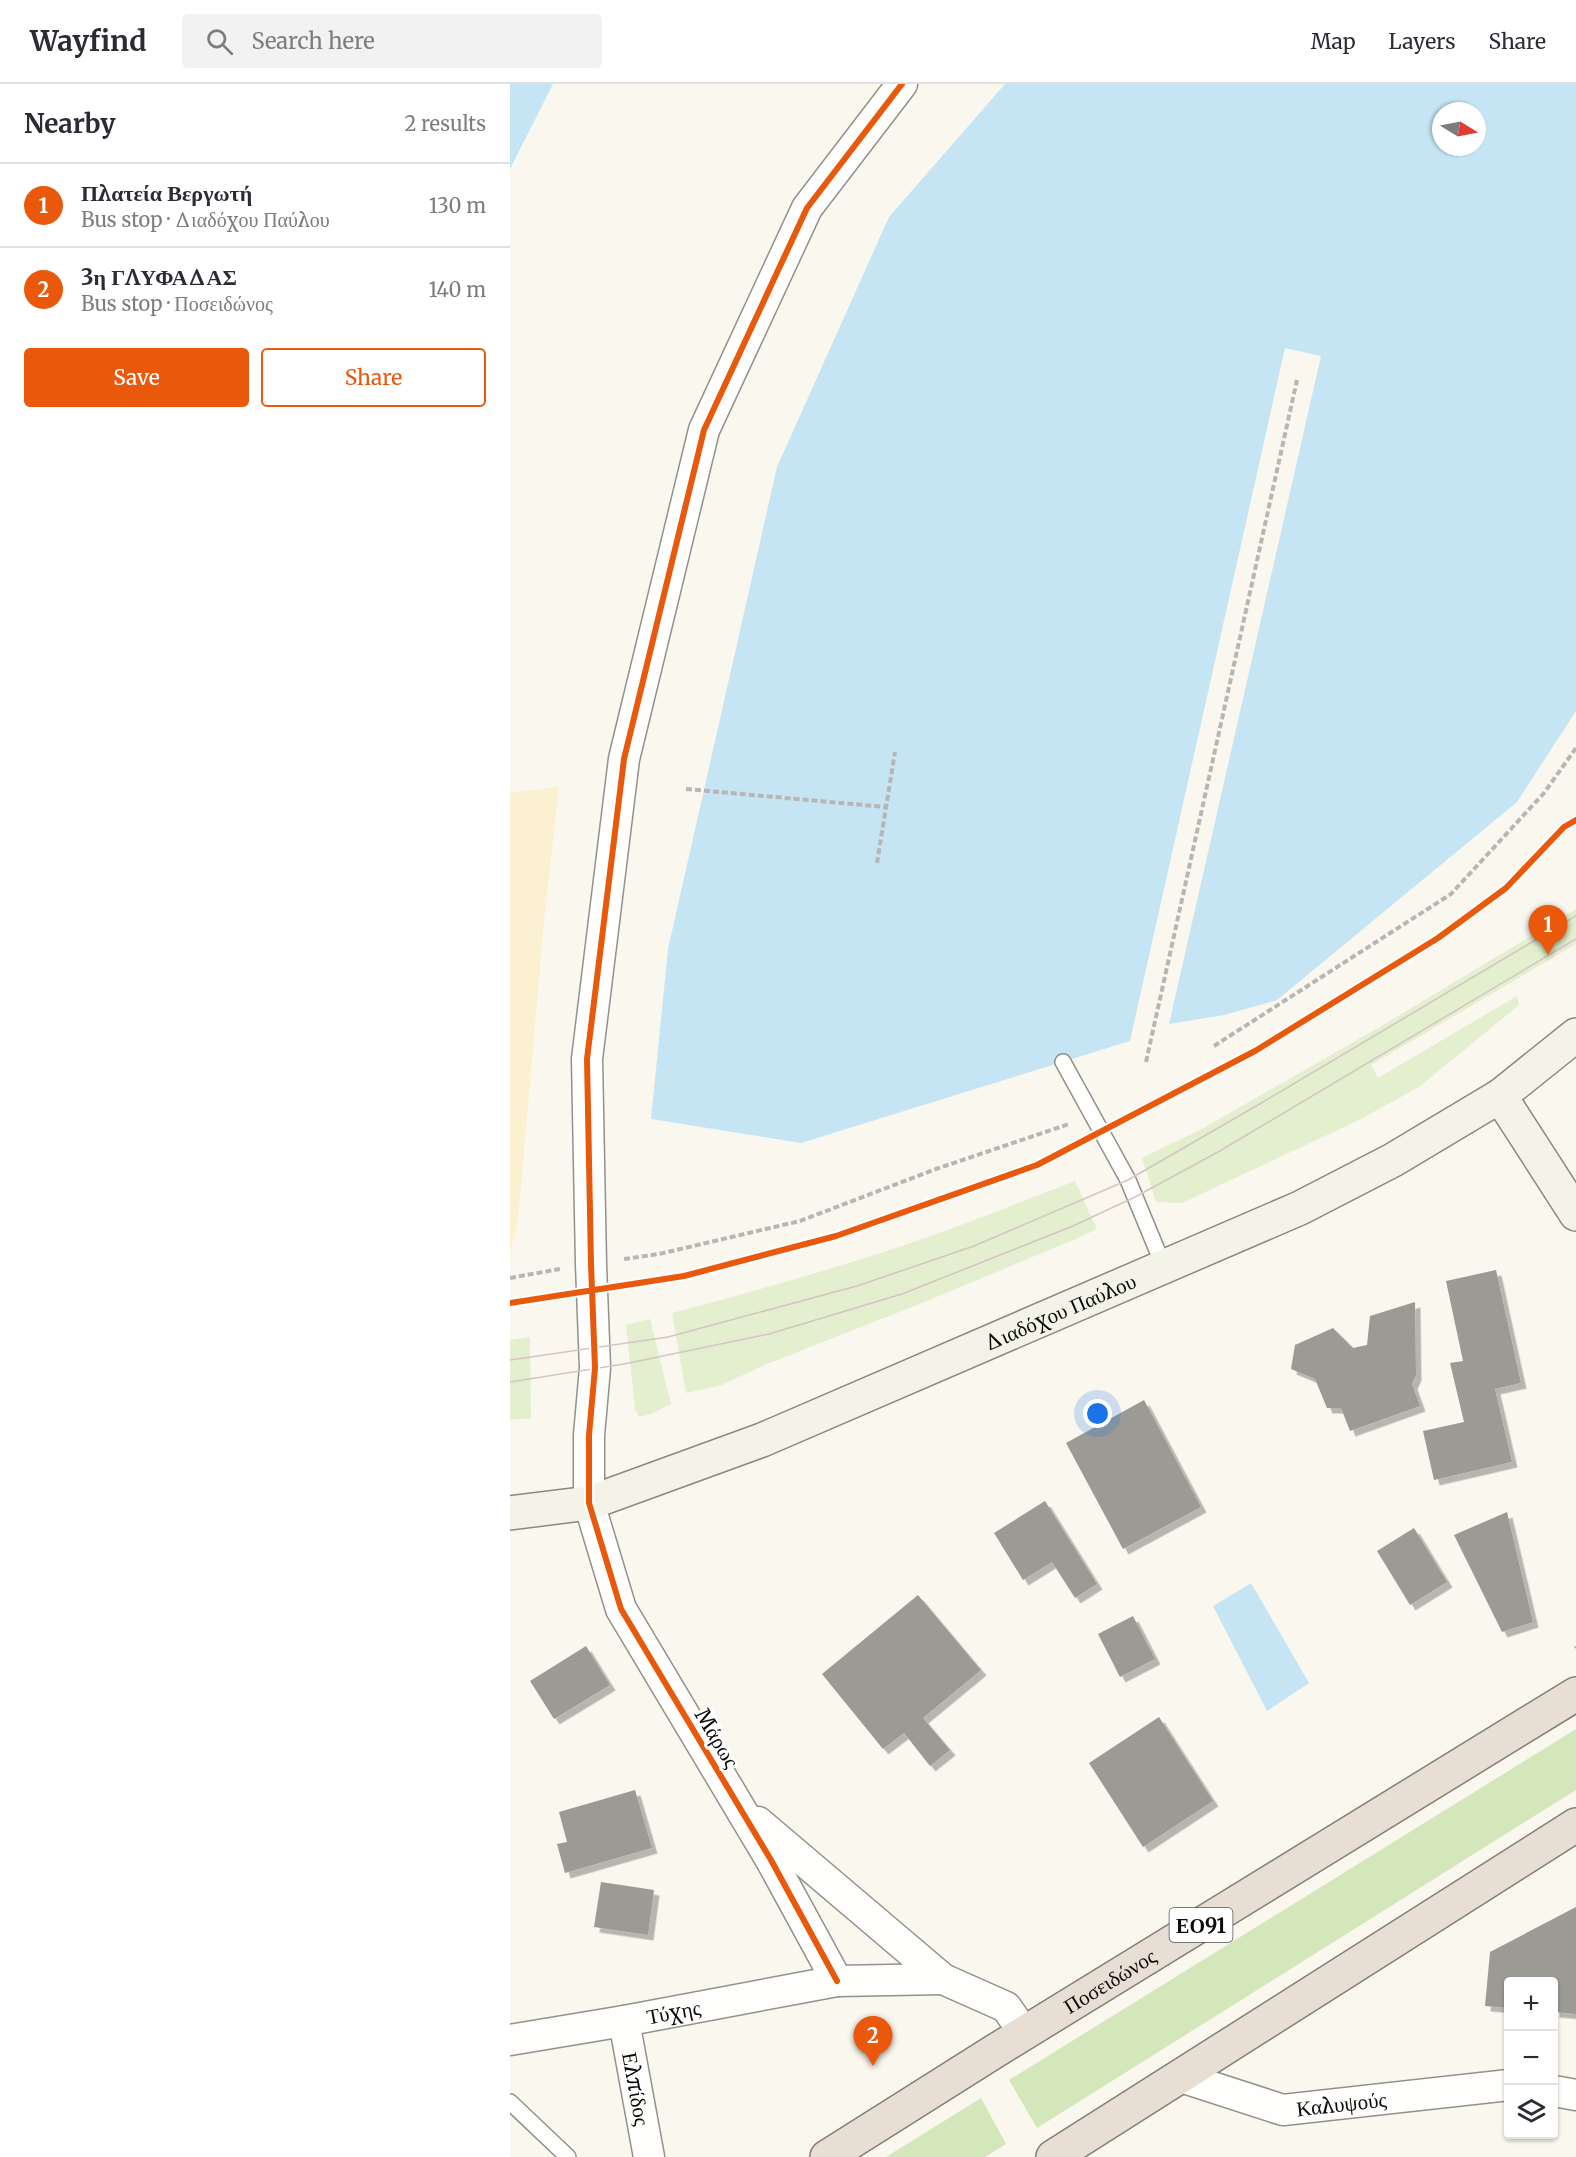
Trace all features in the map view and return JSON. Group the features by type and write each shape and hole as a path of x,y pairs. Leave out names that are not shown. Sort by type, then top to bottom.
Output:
{"highway":[{"name":"Ποσειδώνος","path":"827,2157 1576,1694"},
{"path":"1053,2157 1576,1825"}],"street":[{"name":"Μάρως","path":"902,84 807,208 704,430 624,759 587,1059 595,1368 589,1435 589,1503 621,1609 771,1860 837,1981 943,1979"},
{"name":"Διαδόχου Παύλου","path":"510,1513 589,1503 762,1440 1300,1208 1393,1160 1500,1096 1576,1035"},
{"path":"1500,1096 1576,1214"},
{"name":"Μάρως","path":"738,1804 943,1979 1006,2007 1025,2034"},
{"name":"Τύχης","path":"510,2040 837,1981"},
{"name":"Ελπίδος","path":"624,2021 649,2157"},
{"name":"Καλυψούς","path":"1181,2077 1283,2110 1504,2086"},
{"path":"1558,2092 1576,2095"}],"lane":[{"path":"1063,1062 1128,1180 1164,1267"},
{"path":"510,2102 568,2157"}],"path":[{"path":"1146,1062 1297,380"},
{"path":"1214,1046 1451,894 1544,793 1576,748"},
{"path":"877,863 895,752"},
{"path":"686,789 886,807"},
{"path":"510,1278 659,1254 800,1221 936,1169 1078,1121"}],"green space":[{"path":"1576,909 1576,944 1371,1065 1378,1078 1517,996 1519,1005 1419,1087 1357,1121 1182,1203 1156,1202 1142,1158 1202,1129 1378,1028"},
{"path":"1075,1181 1097,1229 922,1303 762,1366 722,1385 686,1393 672,1313 780,1284 887,1251"},
{"path":"650,1319 671,1404 639,1417 635,1409 626,1325"},
{"path":"530,1337 531,1418 510,1420 510,1340"},
{"path":"1576,1729 1576,1790 1037,2128 1009,2080"},
{"path":"981,2098 1006,2144 985,2157 886,2157"}],"sand":[{"path":"559,787 544,921 518,1220 510,1253 510,793"}],"water":[{"path":"510,84 553,84 510,169"},
{"path":"1005,84 1576,84 1576,711 1517,802 1277,1000 1224,1015 1169,1024 1321,356 1285,348 1130,1041 801,1143 651,1119 668,949 777,467 889,217"},
{"path":"1251,1583 1309,1683 1267,1711 1213,1606"}],"building":[{"path":"1496,1270 1521,1383 1495,1389 1512,1462 1434,1480 1423,1431 1464,1422 1450,1363 1463,1361 1446,1281"},
{"path":"1415,1302 1416,1375 1412,1384 1420,1406 1350,1431 1341,1408 1327,1408 1315,1379 1291,1369 1295,1345 1333,1328 1353,1348 1367,1345 1370,1316"},
{"path":"1144,1400 1201,1507 1123,1549 1066,1443"},
{"path":"1045,1501 1097,1584 1075,1598 1052,1562 1023,1580 994,1533"},
{"path":"1507,1512 1533,1622 1502,1632 1454,1535"},
{"path":"1414,1528 1447,1582 1410,1605 1377,1551"},
{"path":"918,1595 981,1670 923,1718 950,1750 930,1766 904,1733 883,1749 822,1674"},
{"path":"1133,1616 1155,1659 1120,1677 1098,1634"},
{"path":"586,1646 610,1685 554,1719 530,1681"},
{"path":"1159,1717 1213,1801 1143,1847 1089,1763"},
{"path":"635,1790 652,1848 565,1873 557,1844 567,1842 559,1812"},
{"path":"601,1882 654,1890 648,1935 594,1927"},
{"path":"1576,1907 1576,2014 1558,2012 1558,1977 1504,1977 1504,2008 1485,2006 1490,1952"}],"tram line":[{"path":"510,1360 668,1337 857,1286 974,1246 1128,1180 1576,916"},
{"path":"510,1382 624,1364 769,1334 902,1294 1073,1226 1135,1197 1218,1152 1576,939"}],"cycle path":[{"path":"837,1981 771,1860 621,1609 589,1503 589,1435 595,1368 587,1059 624,759 704,430 807,208 902,84"},
{"path":"510,1303 684,1276 836,1236 1037,1165 1255,1051 1438,938 1506,888 1564,827 1576,820"}],"place":[{"name":"Πλατεία Βεργωτή","path":"1548,955"},
{"name":"3η ΓΛΥΦΑΔΑΣ","path":"873,2066"}]}
